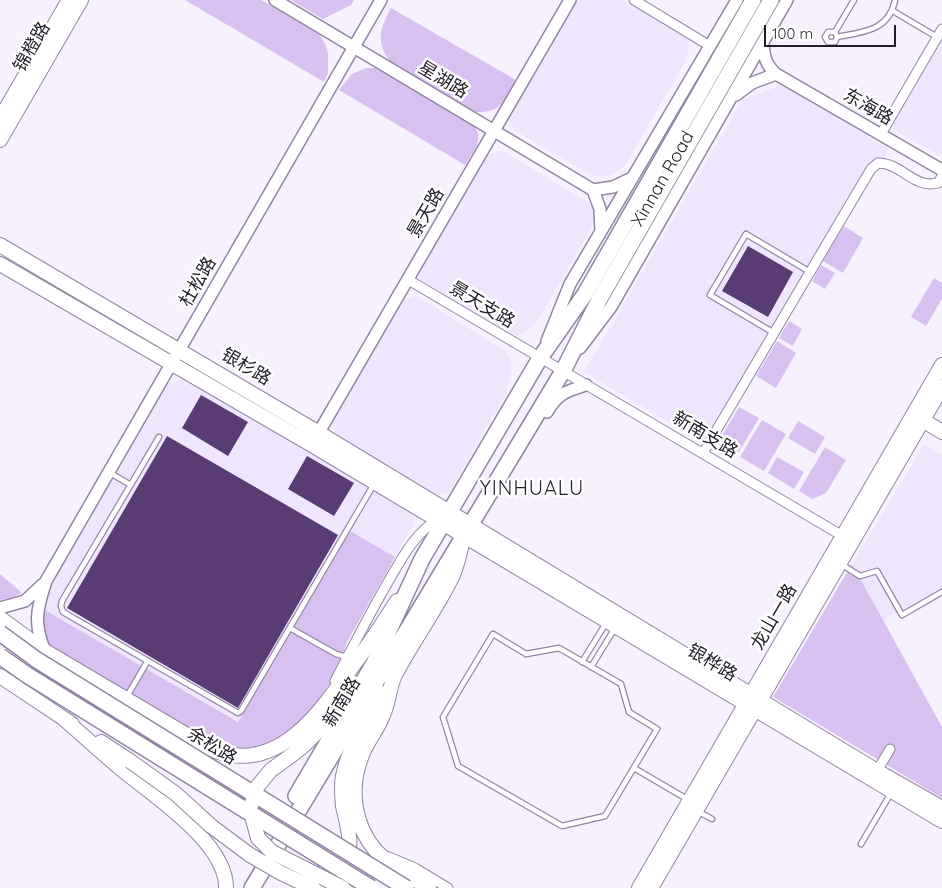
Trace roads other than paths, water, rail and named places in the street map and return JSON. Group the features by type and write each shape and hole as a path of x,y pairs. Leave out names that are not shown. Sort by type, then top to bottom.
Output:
{"main road":[{"name":"锦橙路","path":"0,119 69,0"},
{"name":"锦橙路","path":"0,140 81,0"},
{"name":"Xinnan Road","path":"422,559 443,519 540,358 585,294 753,0"},
{"name":"Xinnan Road","path":"468,531 563,371 599,300 771,0"},
{"name":"银杉路","path":"0,245 180,350 315,439 443,519"},
{"name":"银杉路","path":"0,264 172,362 315,439 375,483 468,531"},
{"name":"龙山一路","path":"651,888 693,805 918,417 942,365"},
{"name":"龙山一路","path":"918,417 942,387"},
{"path":"918,417 942,432"},
{"path":"282,874 315,876 328,872 340,864 347,854 350,844 342,790 343,775 350,751 453,576 468,531"},
{"name":"银桦路","path":"468,531 752,702 942,821"},
{"name":"新南路","path":"252,888 468,531"},
{"name":"龙山一路","path":"752,702 840,563 848,539"},
{"path":"343,888 272,852 258,838 250,809 257,787 271,770 302,747 331,715 422,559"},
{"name":"新南路","path":"241,888 374,663 422,559"},
{"path":"0,618 45,651 202,744 219,752 235,755 253,754 273,749 292,739 306,727 380,629"},
{"name":"余松路","path":"0,633 45,666 406,888"},
{"path":"0,656 27,675 371,888"},
{"path":"0,676 130,761 176,794 211,826 250,855 282,874 313,888"},
{"path":"394,677 383,715 362,753 356,773 354,789 355,806 359,822 377,852 429,888"},
{"name":"银桦路","path":"752,702 942,808"},
{"path":"64,719 168,806 203,838 218,857 226,878 226,888"},
{"name":"龙山一路","path":"639,888 693,805"}],"street":[{"name":"星湖路","path":"275,0 593,190"},
{"name":"杜松路","path":"46,581 381,0"},
{"name":"景天路","path":"315,439 570,0"},
{"path":"634,0 710,46"},
{"name":"Xinnan Road","path":"540,358 570,284 737,0"},
{"name":"Xinnan Road","path":"563,371 611,307 787,0"},
{"path":"881,134 940,33"},
{"path":"730,100 752,82 776,74 768,66 764,57 763,44"},
{"name":"东海路","path":"776,74 942,170"},
{"path":"703,453 871,169 878,163 887,163 928,186 938,183 942,176"},
{"path":"601,231 600,209 593,190 613,187 632,178"},
{"name":"景天支路","path":"407,279 540,358"},
{"name":"新南支路","path":"540,358 848,539"},
{"path":"524,436 537,429 554,400 565,392 586,384"},
{"path":"320,710 368,617 411,543 422,531 443,519"},
{"path":"0,608 25,601 46,581"},
{"path":"45,651 38,636 37,625 41,596 46,581"},
{"path":"877,771 890,749"},
{"path":"377,852 415,868 448,888"}],"lane":[{"path":"854,0 836,34 874,30 893,11 895,0"},
{"path":"893,11 940,33"},
{"path":"774,333 710,295 746,234 810,272"},
{"path":"159,437 60,606 63,612 238,713 241,711 375,483"},
{"path":"109,472 131,485"},
{"path":"840,563 860,576 877,571 902,615 942,592"},
{"path":"582,662 614,619"},
{"path":"591,668 614,619"},
{"path":"290,628 336,654 343,656 349,654 380,629"},
{"path":"493,634 526,654 559,648 582,662 621,684 629,712 657,729 605,816 562,826 458,766 443,718 493,634"},
{"path":"126,699 147,662"},
{"path":"634,768 712,819"},
{"path":"861,844 892,791"}],"district":[{"name":"YINHUALU","path":"532,489"}]}
